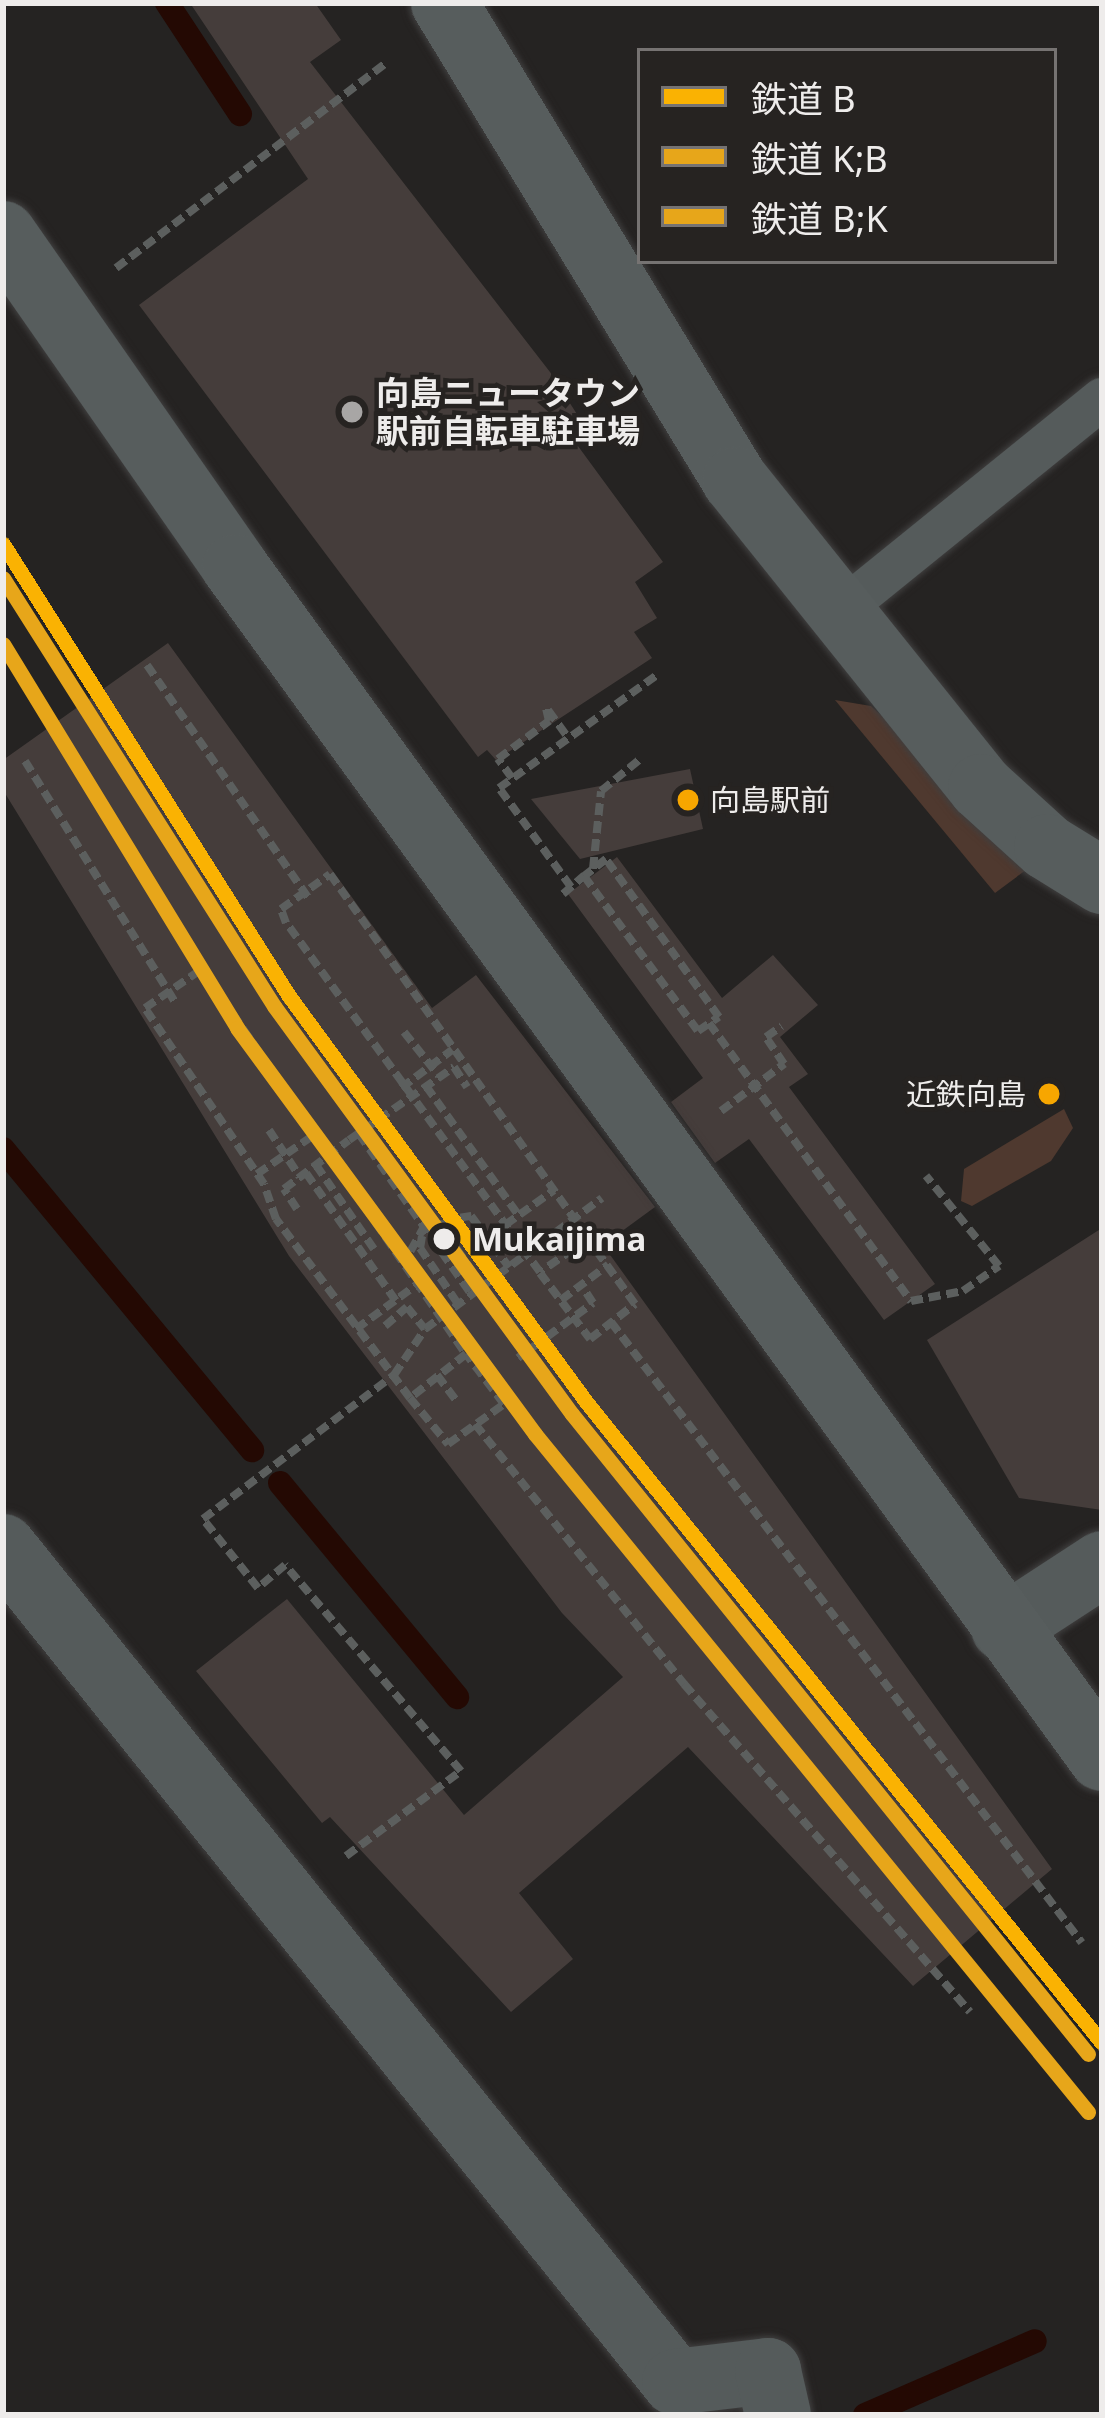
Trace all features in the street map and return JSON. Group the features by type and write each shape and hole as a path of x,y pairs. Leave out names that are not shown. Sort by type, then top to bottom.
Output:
{"street":[{"path":"444,3 735,480 981,787 1047,847 1102,881"},
{"path":"3,234 1102,1758"},
{"path":"3,1547 675,2382 769,2371 775,2400"},
{"path":"1004,1628 1102,1564"}],"lane":[{"path":"840,611 1102,399"}],"path":[{"path":"57,311 386,63"},
{"path":"147,664 307,896"},
{"path":"571,887 499,788 658,674"},
{"path":"512,778 498,759 548,721 546,708 568,738"},
{"path":"593,868 610,864 718,1017 698,1031 585,878 593,868 601,791 639,760"},
{"path":"25,761 175,1002"},
{"path":"330,874 452,1050 547,1192 635,1304 590,1339 401,1088 281,910 307,896 330,874"},
{"path":"202,969 314,1135 504,1404 448,1444 356,1330 276,1219 257,1174 146,1008 202,969"},
{"path":"709,1023 911,1301 963,1291 999,1266 926,1176"},
{"path":"782,1026 766,1037 784,1064"},
{"path":"404,1032 439,1076"},
{"path":"401,1088 452,1050"},
{"path":"297,1208 284,1189 347,1137 359,1134 383,1110 454,1066 467,1087"},
{"path":"426,1086 519,1216"},
{"path":"269,1130 396,1301"},
{"path":"359,1134 471,1294"},
{"path":"257,1174 314,1135"},
{"path":"316,1165 374,1249"},
{"path":"505,1225 547,1192"},
{"path":"425,1223 471,1216 503,1271"},
{"path":"425,1223 457,1226 503,1271"},
{"path":"425,1223 446,1232 482,1286"},
{"path":"425,1223 420,1248 458,1304"},
{"path":"425,1223 407,1256 448,1312"},
{"path":"540,1273 588,1239"},
{"path":"561,1300 608,1265"},
{"path":"286,1899 461,1771 285,1565 258,1588 203,1519 394,1375 425,1329 503,1271"},
{"path":"356,1330 370,1312 396,1301 418,1283"},
{"path":"518,1358 593,1303 582,1286"},
{"path":"385,1326 407,1307 425,1329"},
{"path":"611,1322 1082,1943"},
{"path":"410,1398 466,1354"},
{"path":"437,1375 457,1402"},
{"path":"475,1424 684,1684 970,2012"}],"shaded area":[{"path":"835,700 871,706 1038,861 995,893"},
{"path":"1064,1109 1073,1128 1051,1161 972,1206 961,1201 964,1169"}],"building":[{"name":"向島ニュータウン 駅前自転車駐車場","path":"190,3 315,3 341,40 310,62 550,372 589,433 575,442 663,562 635,582 657,618 634,632 652,658 496,760 487,750 478,757 139,305 308,179"},
{"path":"168,643 432,1008 476,975 655,1207 603,1245 1052,1869 913,1986 688,1747 519,1893 573,1959 511,2012 330,1817 322,1823 196,1671 287,1599 464,1815 623,1677 562,1613 289,1256 3,790 3,760"},
{"path":"690,769 703,829 580,859 531,799"},
{"path":"617,857 722,998 773,955 818,1005 780,1037 808,1074 789,1087 935,1284 884,1320 749,1139 715,1163 671,1102 703,1078 568,894"},
{"path":"1102,1228 1102,1510 1019,1498 927,1340"}],"waterway":[{"path":"167,3 240,114"},
{"path":"3,1149 252,1450"},
{"path":"280,1483 457,1697"},
{"path":"865,2415 1035,2341"}],"rail line":[{"name":"B","path":"3,544 289,996 587,1403 1102,2043"},
{"name":"K;B","path":"3,578 274,1006 572,1414 1088,2054"},
{"name":"B;K","path":"3,644 237,1028 535,1434 1088,2112"}],"place":[{"name":"向島ニュータウン 駅前自転車駐車場","path":"352,412"},
{"name":"向島駅前","path":"688,800"},
{"name":"近鉄向島","path":"1049,1094"},
{"name":"Mukaijima","path":"444,1239"}]}
